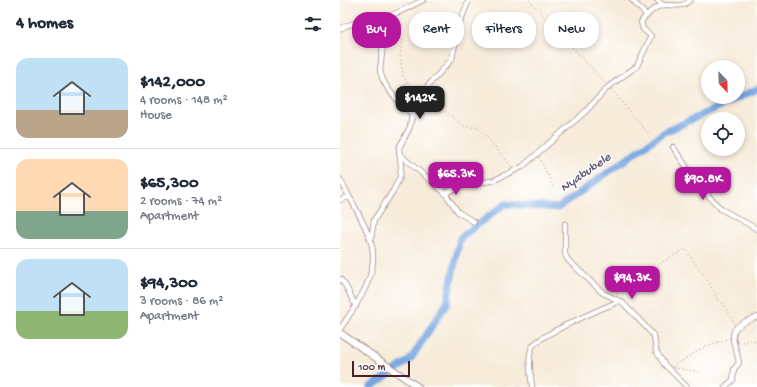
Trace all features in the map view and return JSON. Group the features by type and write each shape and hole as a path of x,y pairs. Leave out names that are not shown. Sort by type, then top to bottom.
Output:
{"street":[{"path":"397,12 423,0"},
{"path":"340,328 356,306 372,273 373,254 371,240 374,220 393,191 400,177 401,166 399,148 410,127 411,113 420,100 425,89 452,60 459,25 469,0"},
{"path":"632,0 646,16"},
{"path":"657,0 663,5"},
{"path":"444,193 466,184 492,181 514,171 538,154 586,111 608,87 637,66 651,36 641,24 646,16 655,8 663,5 680,6 690,0"},
{"path":"340,29 352,23"},
{"path":"383,48 380,71 382,79 411,113"},
{"path":"673,147 701,188 721,209 757,229"},
{"path":"399,154 444,193 458,212 474,222"},
{"path":"340,179 371,240"},
{"path":"340,200 349,197"},
{"path":"565,224 566,254 568,260 611,298 619,301 654,336 657,353 664,364 687,387"},
{"path":"340,279 346,284 350,297 356,306"},
{"path":"532,387 530,352 532,345 548,335 619,301"},
{"path":"725,387 733,380 734,369 739,363 732,337 737,328 757,317"},
{"path":"340,333 418,387"}],"path":[{"path":"529,0 650,135"},
{"path":"401,40 403,41 400,54 403,76 420,100 433,108 446,112 464,126 479,128 514,171"},
{"path":"406,82 411,113"},
{"path":"538,154 554,188"},
{"path":"611,298 648,274 661,263 685,249 710,284 718,300 722,303 737,328"},
{"path":"700,372 671,368 706,346 732,337"},
{"path":"733,345 745,341 757,341"}],"waterway":[{"name":"Nyabubele","path":"371,387 410,360 447,303 460,238 505,204 558,208 663,133 757,89"}]}
